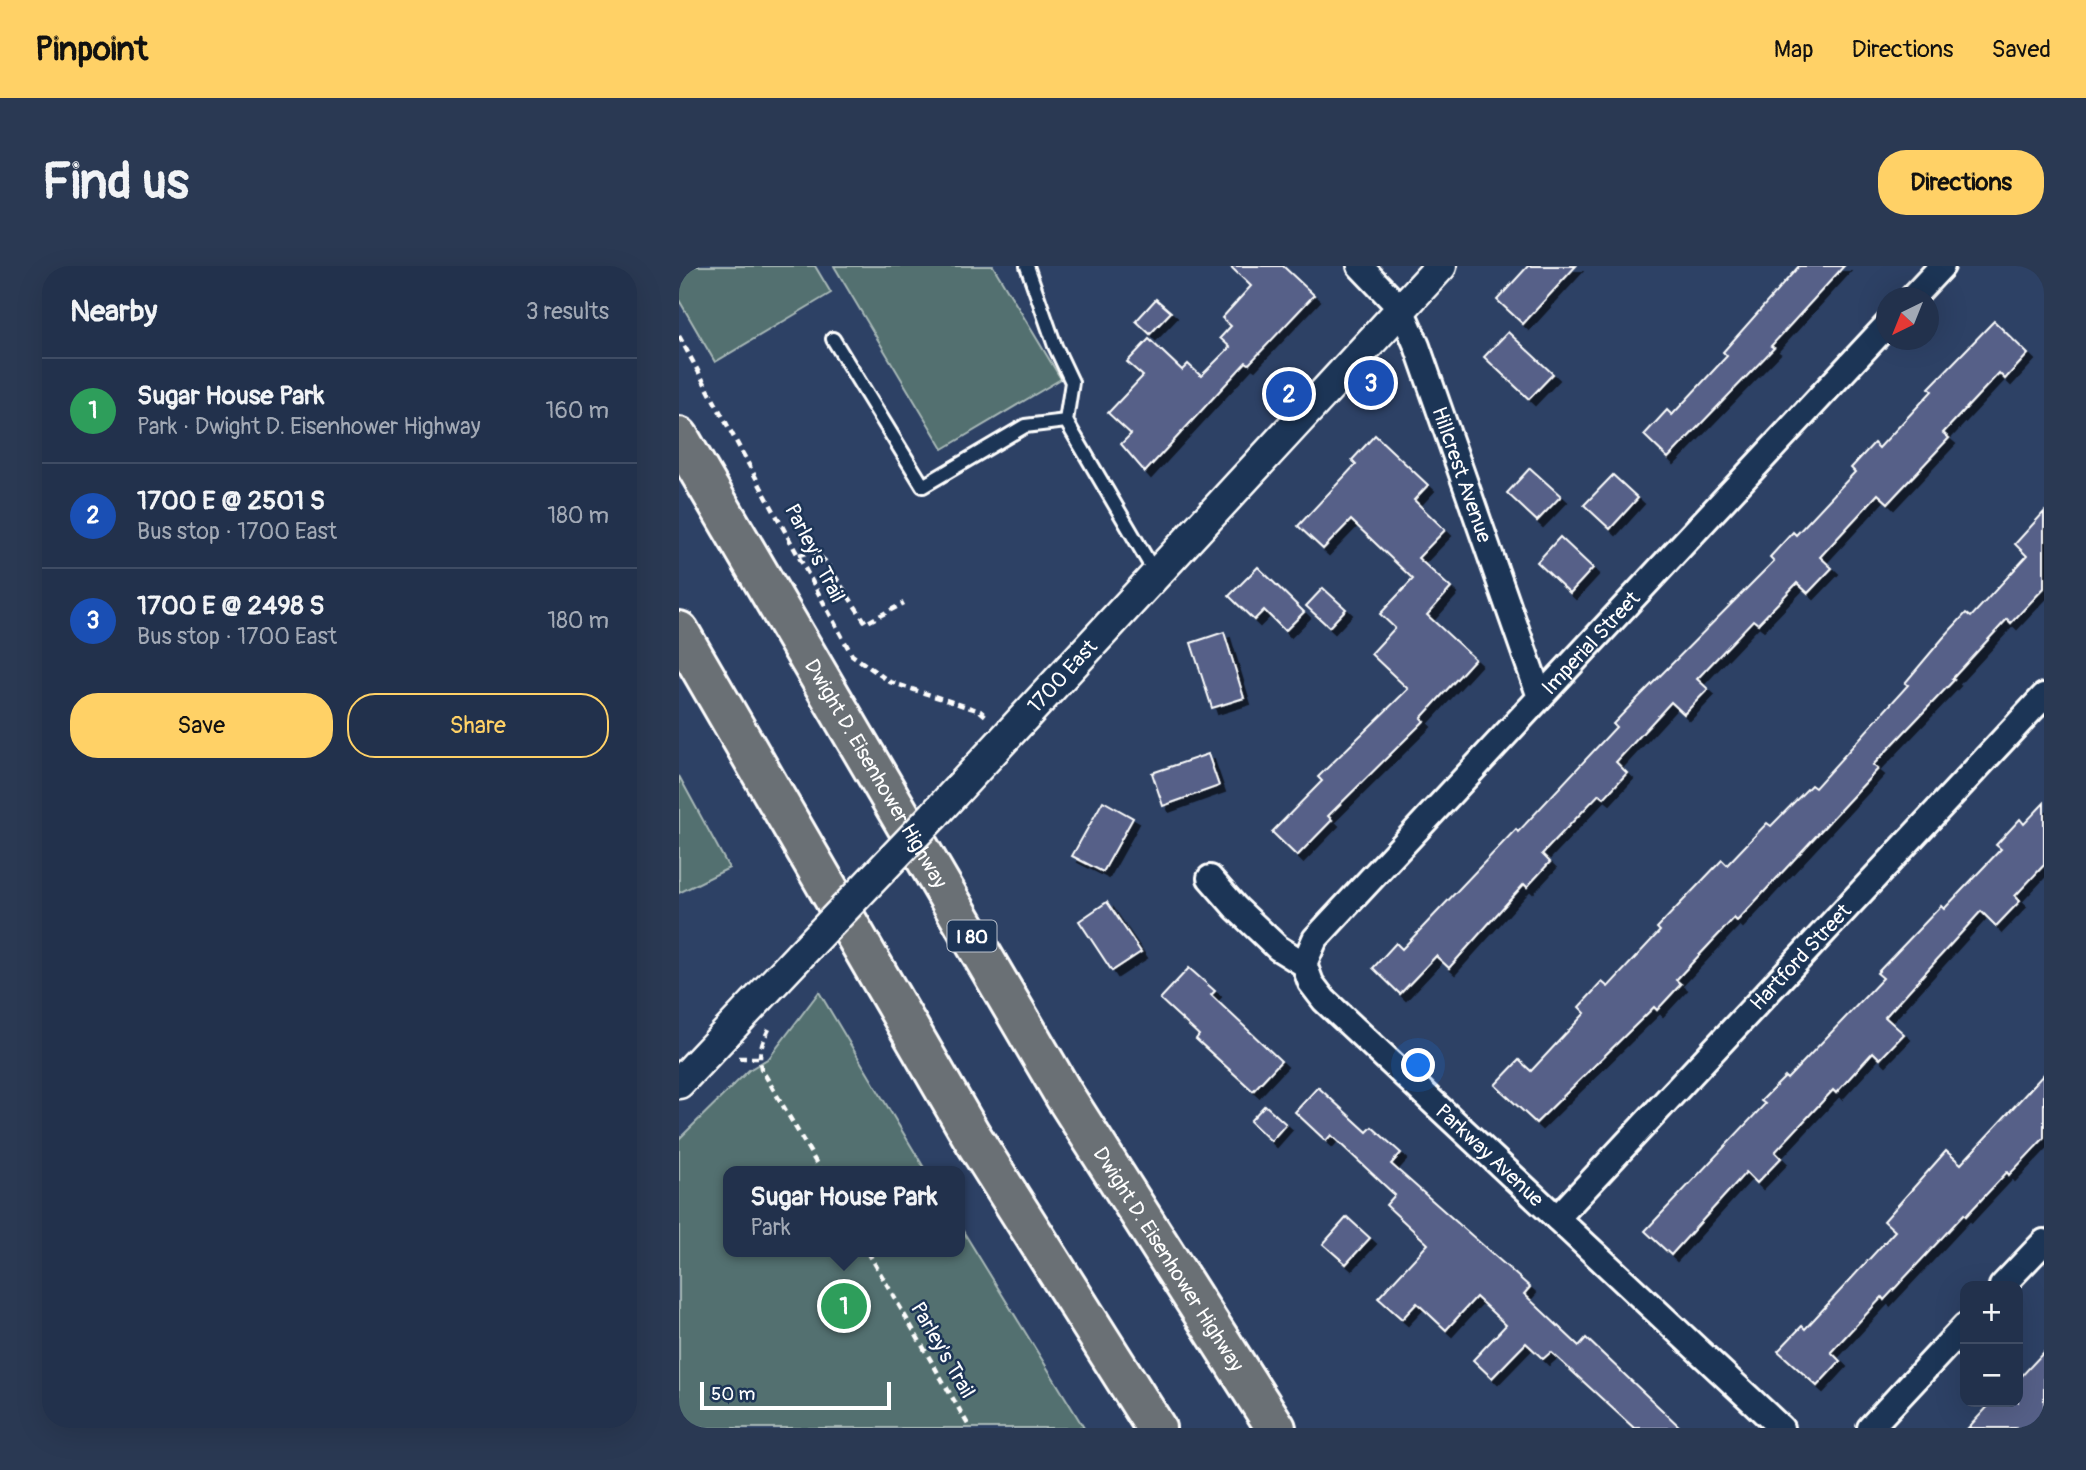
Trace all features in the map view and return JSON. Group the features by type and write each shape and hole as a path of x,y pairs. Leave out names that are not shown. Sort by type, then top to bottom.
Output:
{"highway":[{"name":"Dwight D. Eisenhower Highway","path":"679,437 1064,1095 1276,1428"},
{"path":"679,631 971,1135 1156,1428"}],"street":[{"name":"Hillcrest Avenue","path":"1360,266 1401,309 1417,346 1540,697"},
{"name":"1700 East","path":"679,1083 934,816 1155,573 1441,266"},
{"path":"1922,287 1942,266"},
{"name":"Imperial Street","path":"1304,964 1315,939 1876,337"},
{"name":"Hartford Street","path":"1557,1218 2044,696"},
{"name":"Parkway Avenue","path":"1210,878 1236,908 1277,947 1304,964 1317,992 1781,1428"},
{"path":"2007,1281 2044,1242"},
{"path":"1870,1428 1960,1331"}],"lane":[{"path":"1027,266 1055,346 1072,382 1066,421 1155,573"},
{"path":"832,339 923,486 1024,426 1066,421"}],"path":[{"name":"Parley's Trail","path":"679,336 852,655 890,682 985,715"},
{"path":"799,555 813,551 825,561 866,623 904,603"},
{"path":"759,1058 761,1068 818,1166"},
{"name":"Parley's Trail","path":"871,1257 971,1428"}],"green space":[{"path":"679,266 815,266 831,293 715,362 679,300"},
{"path":"834,266 993,266 1061,379 943,449"},
{"path":"679,776 729,868 679,893"},
{"path":"819,992 923,1166 723,1166 723,1257 965,1257 965,1234 1084,1428 679,1428 679,1139 749,1070 769,1058"}],"building":[{"path":"1230,266 1283,266 1314,295 1249,364 1246,362 1145,472 1121,444 1131,434 1108,413 1143,376 1127,362 1149,339 1182,370 1188,364 1201,376 1230,347 1220,338 1231,326 1222,318 1251,286"},
{"path":"1528,266 1576,266 1523,324 1497,300"},
{"path":"1799,266 1844,266 1771,346 1774,348 1668,458 1644,435 1667,410 1672,415 1727,356 1723,352"},
{"path":"1156,299 1171,312 1150,334 1136,321"},
{"path":"1994,321 2028,354 2005,379 1999,373 1943,433 1949,438 1888,503 1878,494 1820,557 1832,568 1808,593 1797,583 1758,624 1753,620 1697,679 1708,689 1684,714 1671,702 1616,762 1627,773 1604,798 1599,794 1542,854 1550,862 1527,887 1524,884 1449,968 1436,956 1400,994 1373,968 1396,943 1402,949 1516,829 1518,832 1616,727 1613,724 1774,561 1770,557 1793,532 1796,535 1855,472 1851,468 1874,443 1879,448 1932,391 1929,388"},
{"path":"1508,332 1553,374 1529,399 1484,357"},
{"path":"1375,435 1428,485 1414,500 1445,530 1418,558 1451,588 1427,615 1475,659 1421,718 1424,721 1328,816 1332,820 1297,856 1272,832 1322,781 1318,777 1408,689 1371,654 1395,628 1380,614 1413,579 1351,520 1323,549 1298,526 1356,464 1352,460"},
{"path":"1530,468 1561,496 1537,521 1507,493"},
{"path":"1613,475 1638,498 1610,529 1584,505"},
{"path":"2044,512 2044,588 2011,623 2007,619 1952,679 1954,680 1873,765 1878,769 1737,921 1734,918 1676,980 1681,984 1657,1010 1654,1007 1536,1123 1495,1085 1519,1060 1531,1071 1585,1013 1579,1007 1602,982 1608,987 1660,931 1657,928 1722,860 1727,865 1767,823 1771,826 1811,785 1815,788 1908,685 1905,683 1943,638 1966,613 1971,617 2027,556 2015,544"},
{"path":"1560,537 1593,568 1570,593 1537,562"},
{"path":"1258,567 1304,612 1285,631 1264,610 1254,620 1229,596"},
{"path":"1323,588 1346,609 1329,627 1306,606"},
{"path":"1224,632 1244,698 1212,708 1191,643"},
{"path":"1208,754 1219,786 1163,806 1152,773"},
{"path":"1103,801 1133,818 1103,872 1072,856"},
{"path":"2044,803 2044,865 2015,896 2020,901 1996,926 1981,911 1885,1017 1904,1034 1880,1059 1873,1052 1836,1093 1833,1090 1775,1152 1781,1158 1757,1183 1746,1172 1671,1255 1645,1231 1765,1104 1761,1101 1785,1077 1787,1079 1883,978 1877,973 1941,906 1944,909 2001,849 1996,845 2020,819 2024,824"},
{"path":"1107,902 1141,952 1112,971 1079,921"},
{"path":"1189,968 1215,991 1211,995 1281,1061 1253,1091 1196,1039 1199,1035 1160,999"},
{"path":"2044,1074 2044,1138 2009,1175 2007,1172 1966,1216 1964,1214 1831,1352 1840,1361 1817,1386 1778,1351 1802,1326 1805,1329 1895,1231 1884,1221 1946,1151 1961,1164"},
{"path":"1318,1087 1367,1132 1372,1127 1401,1153 1391,1164 1530,1287 1524,1294 1579,1346 1586,1338 1681,1428 1634,1428 1551,1352 1543,1359 1526,1343 1492,1378 1473,1360 1506,1325 1476,1297 1446,1330 1417,1303 1402,1319 1378,1298 1428,1244 1386,1205 1395,1195 1331,1135 1326,1141 1295,1112"},
{"path":"1265,1105 1286,1124 1271,1141 1250,1121"},
{"path":"1347,1217 1370,1238 1346,1264 1323,1244"},
{"path":"2044,1352 2044,1428 1968,1428 1987,1407 2023,1407 2023,1375"}],"place":[{"name":"1700 E @ 2498 S","path":"1371,383"},
{"name":"1700 E @ 2501 S","path":"1289,394"},
{"name":"Sugar House Park","path":"844,1306"}]}
